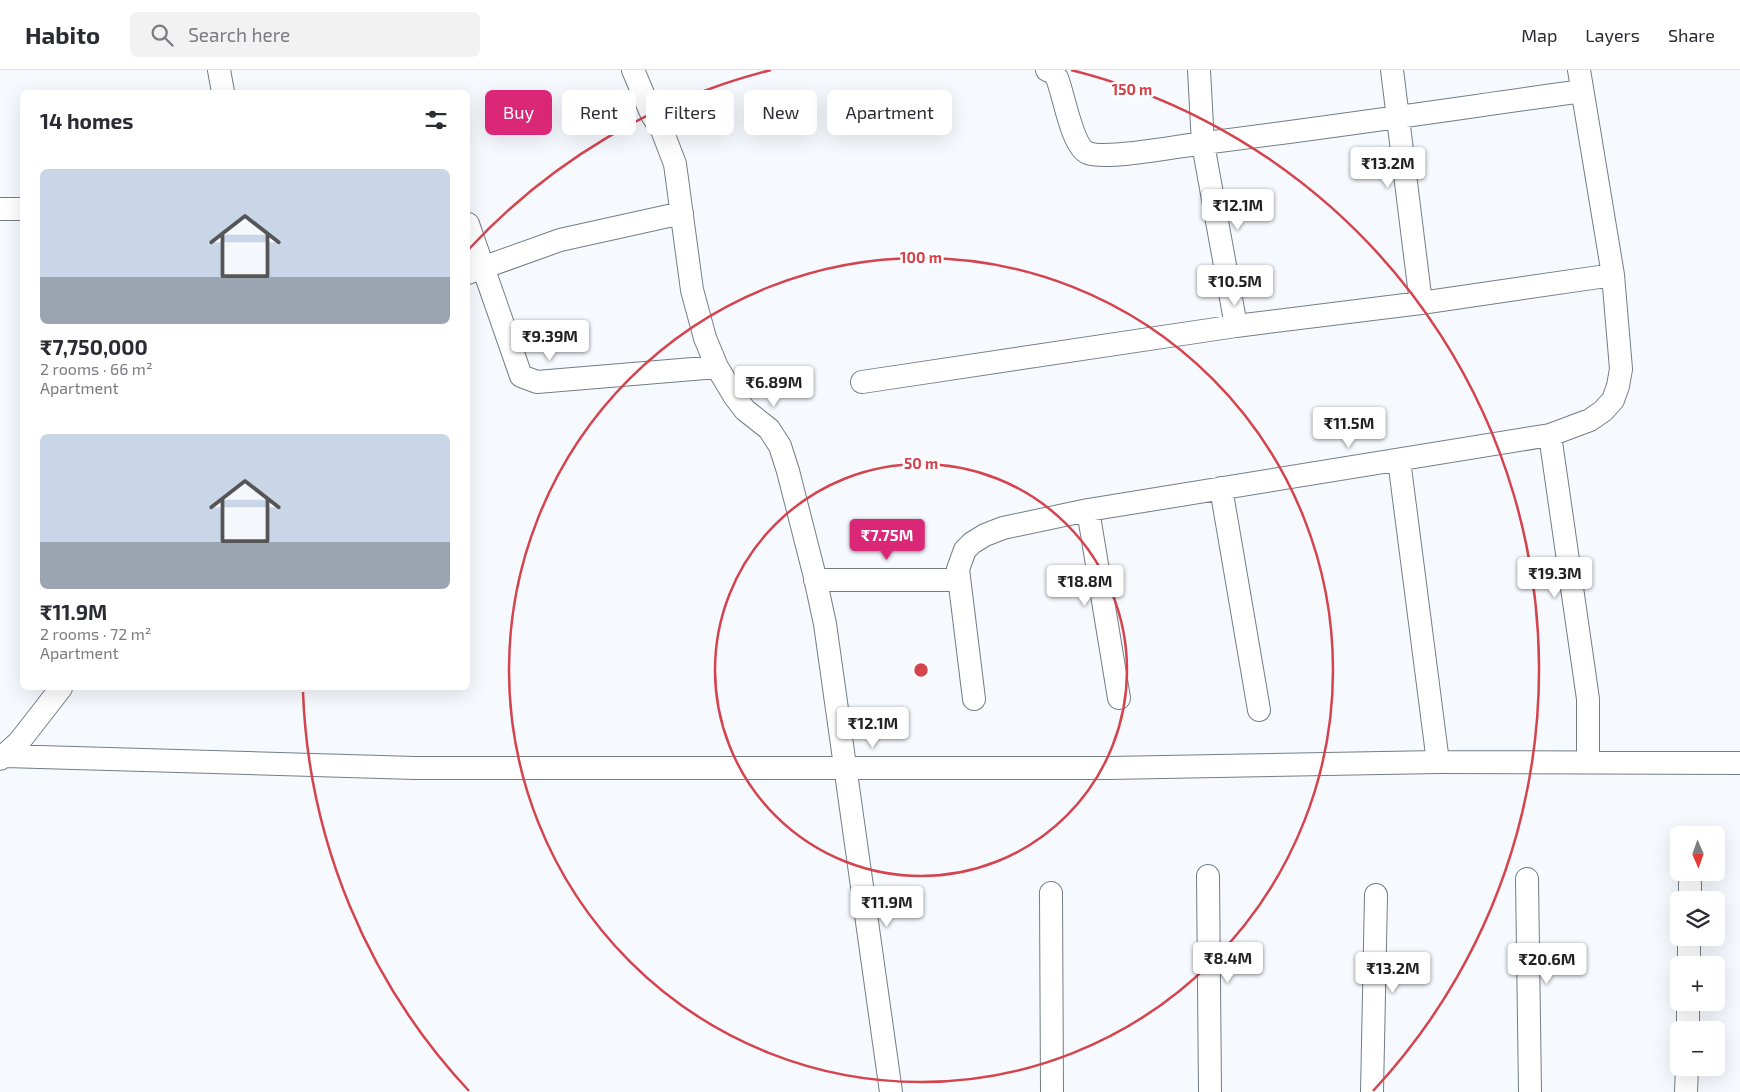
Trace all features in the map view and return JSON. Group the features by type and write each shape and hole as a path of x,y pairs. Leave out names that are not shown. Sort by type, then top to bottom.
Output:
{"street":[{"path":"218,70 223,90"},
{"path":"633,70 648,106 662,130 675,164 692,290 705,338 717,367 735,397 745,410 769,429 780,446 788,471 825,624 892,1092"},
{"path":"974,700 958,569 965,550 972,542 984,535 1002,528 1088,510 1550,435 1590,420 1603,411 1613,400 1621,369 1613,275 1580,80 1398,117 1203,144 1098,155 1087,153 1080,148 1057,78 1052,72 1047,70"},
{"path":"1199,70 1203,144 1236,326"},
{"path":"1392,70 1421,303"},
{"path":"0,209 20,209"},
{"path":"476,270 560,240 682,213"},
{"path":"470,236 476,270 521,376 537,382 717,367"},
{"path":"862,382 1236,326 1421,303 1613,275"},
{"path":"1550,435 1588,700 1588,762"},
{"path":"1399,460 1438,762"},
{"path":"1221,488 1259,710"},
{"path":"1088,510 1119,698"},
{"path":"815,580 958,580"},
{"path":"3,757 19,742 59,690"},
{"path":"3,757 415,768 1109,768 1438,762 1507,764 1588,762 1740,763"},
{"path":"1208,876 1210,1092"},
{"path":"1527,879 1530,1092"},
{"path":"1051,893 1052,1092"},
{"path":"1372,1092 1376,895"},
{"path":"1686,1092 1687,1076"}]}
